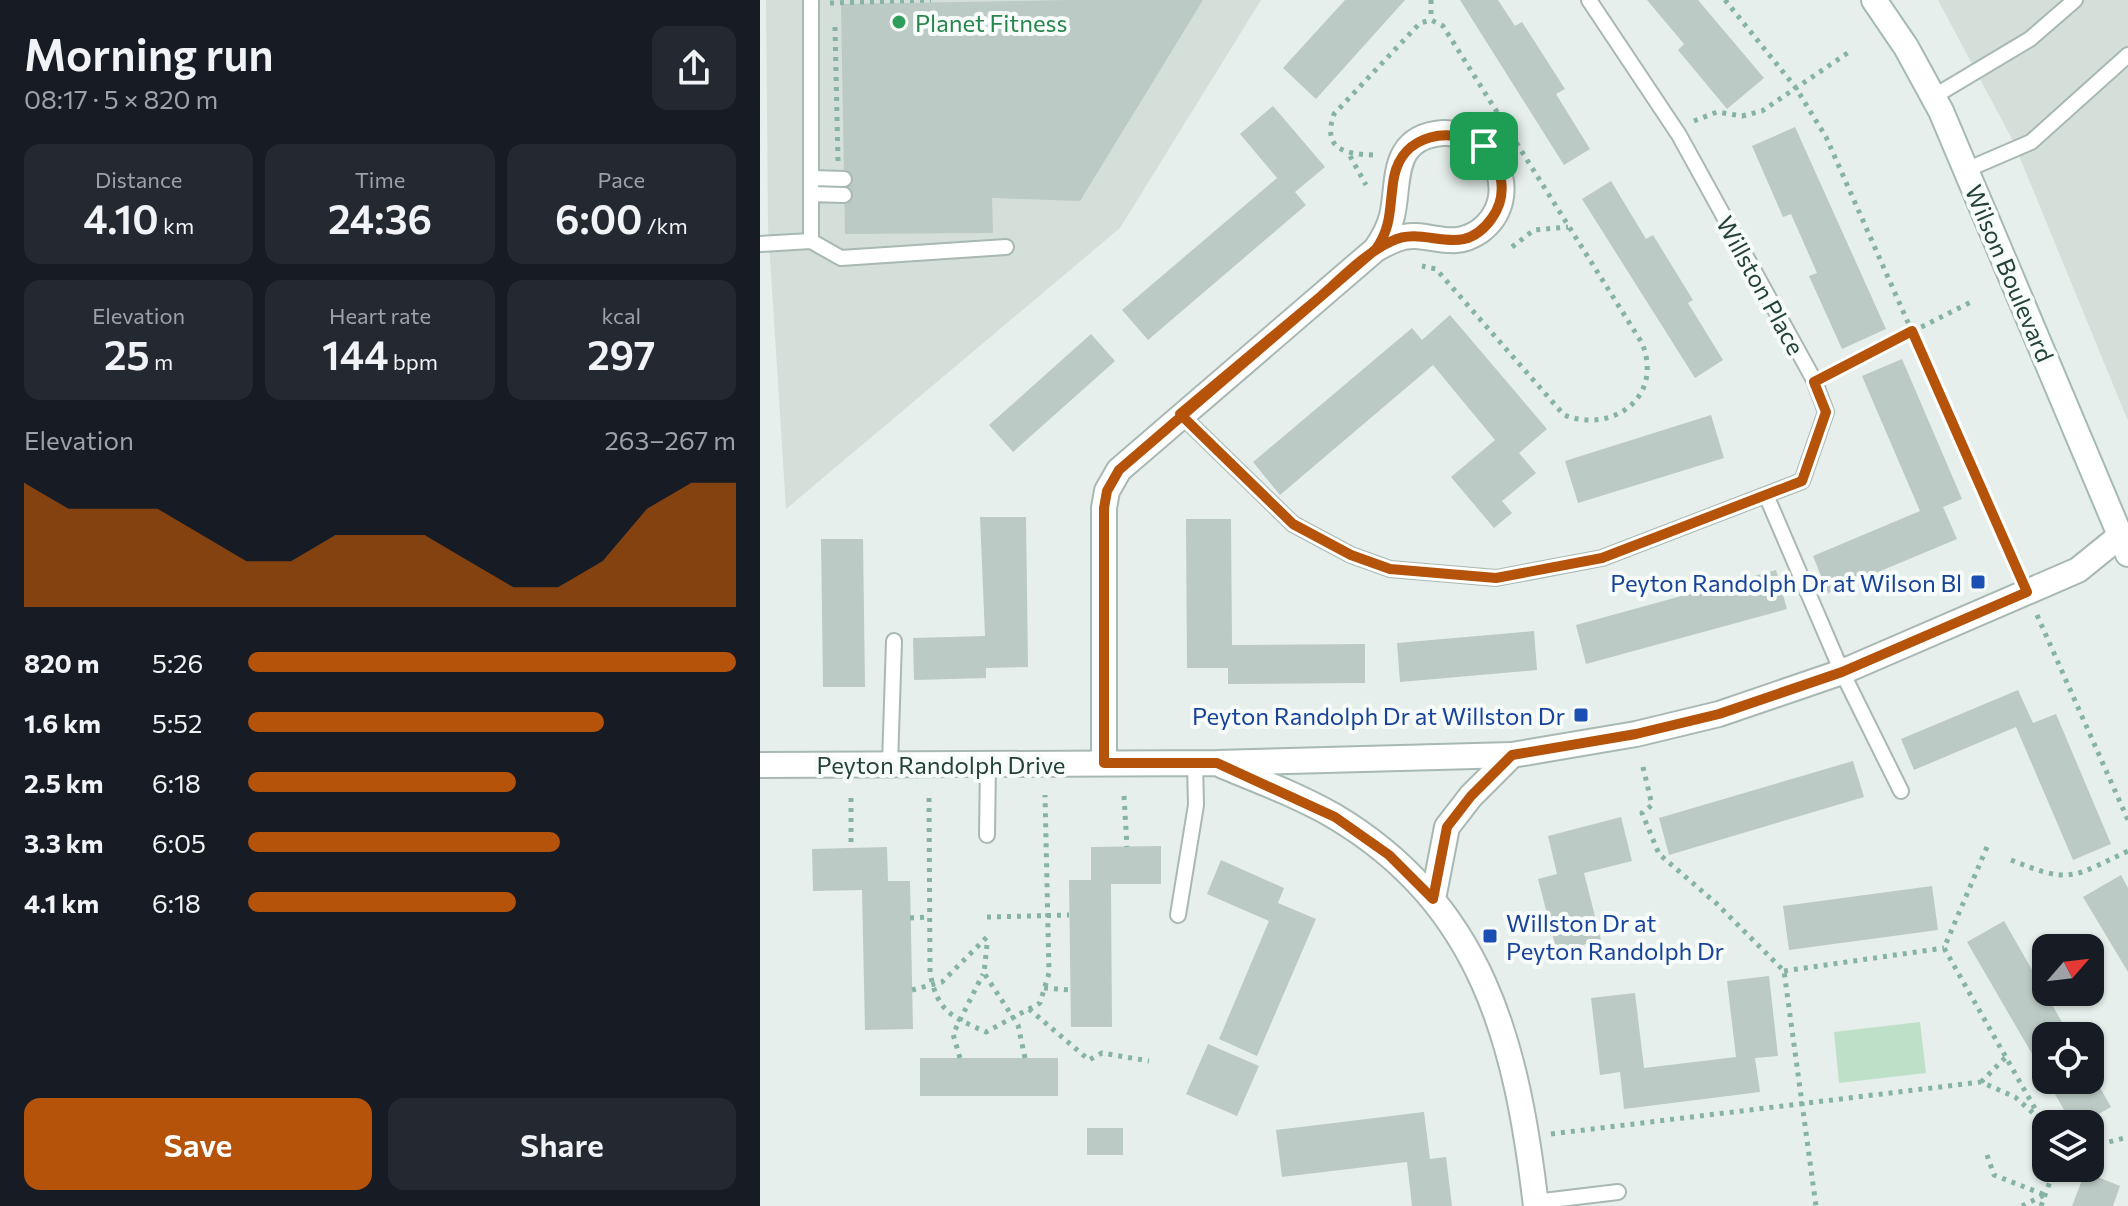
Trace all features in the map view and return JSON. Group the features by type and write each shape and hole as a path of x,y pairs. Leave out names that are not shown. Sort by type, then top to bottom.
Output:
{"street":[{"name":"Wilson Boulevard","path":"1874,0 1933,97 2125,539"},
{"path":"1104,763 1107,491 1119,470 1180,414 1376,249 1395,239 1415,236 1447,242 1462,241 1481,230 1499,205 1502,187 1494,158 1484,146 1471,138 1448,133 1424,139 1411,148 1399,162 1394,178 1392,215 1376,249"},
{"path":"1433,899 1447,827 1471,796 1512,755 1636,734 1719,714 1842,672 2078,570 2125,539"},
{"name":"Peyton Randolph Drive","path":"760,765 1206,763 1512,755"},
{"path":"1206,763 1335,817 1389,855 1433,899 1486,985 1506,1034 1520,1087 1535,1204"}],"lane":[{"path":"811,0 811,241"},
{"name":"Willston Place","path":"1180,414 1293,524 1351,555 1390,569 1496,578 1587,561 1802,481 1826,412 1814,382 1676,129 1589,0"},
{"path":"1933,97 2030,39 2075,0"},
{"path":"1966,170 2031,142 2128,55"},
{"path":"812,178 841,178"},
{"path":"811,194 844,195"},
{"path":"760,244 811,241 841,258 1006,247"},
{"path":"1766,495 1842,672 1901,791"},
{"path":"890,764 894,641"},
{"path":"987,835 988,763"},
{"path":"1178,915 1206,763"},
{"path":"1535,1204 1618,1192"}],"path":[{"path":"841,178 831,2 931,0"},
{"path":"1431,0 1431,20"},
{"path":"1725,0 1796,88 1826,137 2128,820"},
{"path":"1676,129 1717,112 1742,116 1762,111 1852,50"},
{"path":"1349,155 1366,185"},
{"path":"1512,247 1534,230 1569,227"},
{"path":"1814,382 1971,302"},
{"path":"1643,767 1652,805 1642,813 1659,854 1717,904 1784,971 1816,1206"},
{"path":"929,798 934,998 960,1021 986,1032 1040,1003 1049,973 1045,795"},
{"path":"1124,796 1127,847"},
{"path":"851,798 851,848"},
{"path":"1944,948 1987,847"},
{"path":"2011,860 2055,877 2081,874 2128,851"},
{"path":"987,917 1069,915"},
{"path":"910,918 930,917"},
{"path":"912,990 942,982 987,937"},
{"path":"960,1058 953,1034 984,973 987,945"},
{"path":"1784,971 1944,948"},
{"path":"1944,948 2036,1110"},
{"path":"984,973 1013,1018 1025,1058"},
{"path":"1044,988 1070,990"},
{"path":"1029,1009 1089,1060 1102,1053 1149,1061"},
{"path":"1981,1082 2006,1057"},
{"path":"1525,1137 1981,1082 2015,1097 2032,1112"},
{"path":"2104,1143 2128,1137"},
{"path":"1987,1155 1994,1175 2045,1195"},
{"path":"2041,1206 2050,1182"},
{"path":"2022,1206 2045,1195"}],"shaded area":[{"path":"766,0 1261,0 1120,228 786,509 768,226"},
{"path":"1938,0 2128,0 2128,421 2013,141"}],"green space":[{"path":"1920,1022 1926,1073 1839,1083 1834,1032"}],"building":[{"path":"1203,0 1080,201 992,198 993,233 845,234 841,4"},
{"path":"1345,0 1405,0 1316,99 1283,68"},
{"path":"1460,0 1498,0 1515,26 1522,22 1565,89 1556,94 1590,149 1564,165"},
{"path":"1647,0 1698,0 1764,78 1727,109 1678,50 1684,44"},
{"path":"1273,106 1325,167 1295,192 1306,205 1148,340 1122,310 1277,178 1240,134"},
{"path":"1795,127 1886,329 1842,349 1809,276 1817,273 1791,214 1783,217 1752,146"},
{"path":"1611,181 1646,239 1653,235 1693,300 1688,303 1723,360 1695,378 1582,199"},
{"path":"1450,315 1547,429 1519,453 1536,473 1502,501 1512,513 1494,528 1451,477 1495,440 1433,365 1280,495 1253,462 1412,328 1422,340"},
{"path":"1091,334 1115,361 1013,452 989,425"},
{"path":"1902,359 1962,499 1943,507 1957,539 1828,593 1813,556 1920,511 1862,376"},
{"path":"1711,415 1724,458 1578,503 1565,461"},
{"path":"980,517 1026,517 1028,667 986,668 986,678 914,680 913,638 985,636"},
{"path":"1186,519 1231,519 1232,645 1365,644 1365,683 1228,684 1228,668 1187,668"},
{"path":"821,539 863,539 865,687 823,687"},
{"path":"1776,570 1787,609 1586,664 1576,625"},
{"path":"1534,631 1537,670 1400,682 1397,643"},
{"path":"2018,690 2033,723 2056,714 2111,844 2073,860 2016,727 1914,770 1901,739"},
{"path":"1853,761 1864,797 1669,855 1659,818"},
{"path":"1621,817 1632,861 1584,873 1601,940 1557,952 1538,879 1557,874 1548,836"},
{"path":"1161,846 1161,884 1111,884 1112,1027 1071,1027 1069,880 1091,880 1091,847"},
{"path":"887,847 888,881 910,881 913,1029 865,1030 862,890 813,891 812,849"},
{"path":"1221,860 1284,888 1278,903 1316,919 1257,1056 1219,1039 1269,921 1207,894"},
{"path":"2121,875 2128,888 2128,972 2083,897"},
{"path":"1932,886 1938,930 1789,950 1783,906"},
{"path":"2004,921 2032,970 2032,1006 2053,1006 2062,1022 2032,1022 2032,1054 1967,942"},
{"path":"1769,976 1778,1056 1755,1058 1760,1092 1624,1109 1620,1072 1600,1075 1591,998 1635,993 1644,1068 1736,1057 1727,981"},
{"path":"1208,1044 1259,1066 1237,1116 1186,1094"},
{"path":"920,1058 1058,1058 1058,1096 920,1096"},
{"path":"2055,1094 2104,1094 2111,1107 2104,1111 2064,1110"},
{"path":"1424,1112 1430,1159 1446,1157 1452,1206 1412,1206 1407,1162 1282,1177 1276,1130"},
{"path":"1087,1128 1123,1128 1123,1155 1087,1155"},
{"path":"2104,1180 2120,1186 2113,1206 2072,1206 2081,1182"}],"place":[{"name":"Planet Fitness","path":"899,22"},
{"name":"Peyton Randolph Dr at Wilson Bl","path":"1978,582"},
{"name":"Peyton Randolph Dr at Willston Dr","path":"1581,715"},
{"name":"Willston Dr at Peyton Randolph Dr","path":"1490,936"}],"route":[{"path":"1484,146 1456,133 1439,134 1411,148 1399,162 1394,178 1392,215 1384,238 1376,249 1180,414 1119,470 1107,491 1104,508 1104,763 1217,763 1335,817 1389,855 1433,899 1447,827 1471,796 1512,755 1636,734 1719,714 1842,672 2027,592 1912,331 1814,382 1826,412 1802,481 1602,558 1496,578 1390,569 1351,555 1293,524 1180,414 1311,304 1376,249 1395,239 1415,236 1447,242 1462,241 1481,230 1492,219 1499,205 1502,187 1494,158 1484,146"}]}
